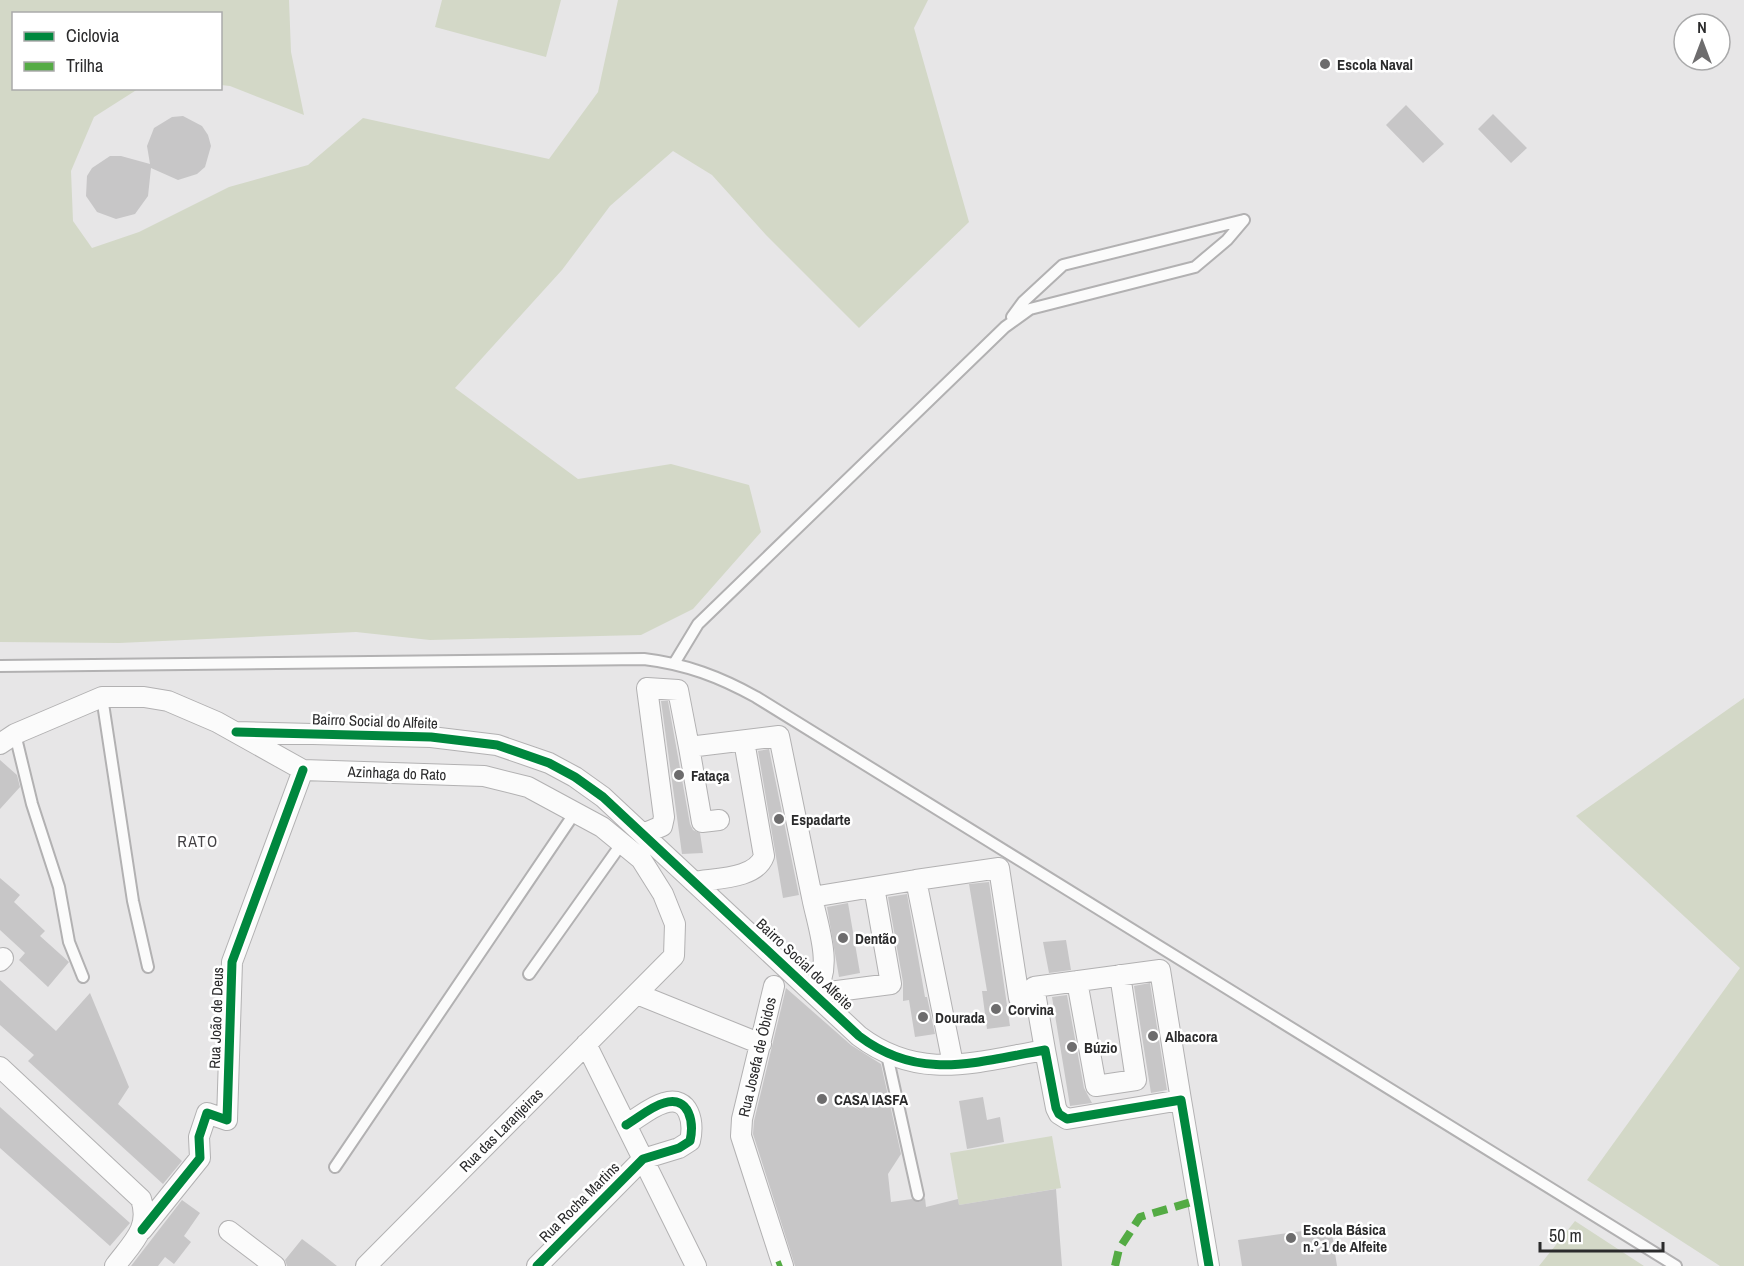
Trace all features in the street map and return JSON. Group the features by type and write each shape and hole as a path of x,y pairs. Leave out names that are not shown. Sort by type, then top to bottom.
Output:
{"street":[{"path":"643,834 662,826 664,817 646,688 678,690 702,822 719,820"},
{"name":"Azinhaga do Rato","path":"8,739 102,697 122,696 168,700 236,732 303,770 484,776 528,787 602,827 641,859 663,894 675,924 674,956 637,994"},
{"name":"Bairro Social do Alfeite","path":"236,732 431,737 497,745 549,763 575,777 603,797 859,1036 887,1055 918,1064 953,1064 1045,1050"},
{"name":"Bairro Social do Alfeite","path":"689,747 779,736 826,970 822,983 814,994"},
{"path":"694,882 753,871 761,865 764,856 744,741"},
{"name":"Rua João de Deus","path":"142,1230 200,1158 199,1137 207,1113 227,1120 232,962 303,770"},
{"path":"812,897 999,868 1019,998"},
{"path":"916,880 953,1064"},
{"name":"Bairro Social do Alfeite","path":"814,994 891,984 874,887"},
{"path":"1181,1100 1067,1119 1059,1114 1034,987 1160,970 1209,1266"},
{"path":"1077,981 1095,1086 1136,1080 1120,975"},
{"name":"Rua Josefa de Óbidos","path":"774,986 742,1119 741,1136 781,1265"},
{"path":"637,994 761,1044"},
{"name":"Rua das Laranjeiras","path":"366,1266 637,994"},
{"path":"586,1044 696,1266"},
{"path":"0,1067 141,1199 146,1213 142,1230 115,1266"},
{"path":"626,1125 665,1102 680,1103 690,1112 693,1127 690,1141 680,1148 643,1159"},
{"name":"Rua Rocha Martins","path":"537,1266 643,1159"},
{"path":"229,1231 275,1266"}],"lane":[{"path":"675,662 698,624 1005,327 1030,309 1195,267 1227,240 1244,220 1063,265 1023,303 1005,327"},
{"path":"0,666 644,659 675,662 726,681 756,697 1676,1266"},
{"path":"102,697 133,901 148,967"},
{"path":"8,739 59,887 69,942 83,977"},
{"path":"335,1167 576,811"},
{"path":"529,974 622,843"},
{"path":"887,1055 918,1196"}],"green space":[{"path":"0,0 289,0 291,52 304,115 230,86 222,85 222,12 12,12 12,90 136,90 94,117 71,171 73,221 92,248 139,232 229,187 308,165 363,118 549,159 598,92 618,0 928,0 914,28 969,222 859,328 766,235 712,175 673,151 610,206 562,270 455,388 578,479 671,464 749,485 761,532 693,609 641,635 430,640 356,632 119,643 0,642"},
{"path":"442,0 561,0 546,57 435,27"},
{"path":"1744,698 1744,1266 1720,1266 1587,1180 1740,968 1576,816"},
{"path":"1052,1136 1061,1188 959,1205 950,1153"},
{"path":"1575,1221 1644,1266 1539,1266"}],"building":[{"path":"1406,105 1444,144 1423,163 1386,125"},
{"path":"1493,114 1527,148 1511,163 1478,129"},
{"path":"183,116 202,126 208,135 211,146 205,167 197,174 178,180 151,168 148,196 135,214 116,219 97,212 86,196 87,176 92,168 110,156 121,156 150,164 147,146 154,128 172,117"},
{"path":"661,701 668,701 690,824 693,830 700,833 703,853 682,854"},
{"name":"Espadarte","path":"769,749 799,895 783,898 758,751"},
{"path":"0,760 17,775 20,787 0,809"},
{"path":"0,878 20,895 14,902 45,931 40,936 69,962 48,987 19,960 25,953 0,930"},
{"path":"989,882 1010,1026 987,1029 982,991 987,991 969,884"},
{"path":"907,894 925,997 927,997 935,1034 915,1037 909,1000 903,1001 903,982 888,897"},
{"name":"Dentão","path":"848,903 860,973 839,977 827,907"},
{"path":"1066,940 1071,970 1049,973 1043,942"},
{"path":"0,980 56,1031 90,993 129,1087 118,1104 182,1161 163,1184 28,1061 34,1055 0,1025"},
{"name":"Albacora","path":"1150,983 1167,1090 1151,1093 1134,986"},
{"name":"CASA IASFA","path":"786,988 851,1045 881,1064 901,1154 888,1174 891,1202 912,1199 919,1202 925,1198 926,1207 958,1199 959,1205 1056,1189 1062,1266 795,1266 753,1134 754,1121"},
{"name":"Búzio","path":"1067,995 1084,1088 1092,1103 1070,1106 1052,997"},
{"path":"983,1097 987,1120 1000,1117 1004,1142 967,1149 959,1101"},
{"path":"0,1107 130,1223 110,1246 0,1148"},
{"path":"182,1200 200,1213 184,1236 191,1242 174,1264 165,1257 158,1266 131,1266"},
{"path":"1331,1227 1337,1266 1242,1266 1238,1240"},
{"path":"302,1239 337,1266 287,1266 285,1260"}],"marked path":[{"path":"1115,1266 1119,1249 1140,1217 1198,1200"},
{"path":"777,1266 782,1264"}],"cycle path":[{"path":"236,732 431,737 497,745 549,763 575,777 603,797 859,1036 882,1050 904,1059 926,1064 949,1065 1045,1050 1056,1108 1059,1114 1067,1119 1181,1100 1209,1266"},
{"path":"142,1230 200,1158 199,1137 207,1113 227,1120 232,962 303,770"},
{"path":"537,1266 643,1159 679,1148 690,1141 690,1119 685,1107 680,1103 659,1105 626,1125"}],"place":[{"name":"Escola Naval","path":"1325,64"},
{"name":"Fataça","path":"679,775"},
{"name":"Espadarte","path":"779,819"},
{"name":"Dentão","path":"843,938"},
{"name":"Corvina","path":"996,1009"},
{"name":"Dourada","path":"923,1017"},
{"name":"Albacora","path":"1153,1036"},
{"name":"Búzio","path":"1072,1047"},
{"name":"CASA IASFA","path":"822,1099"},
{"name":"Escola Básica n.º 1 de Alfeite","path":"1291,1238"}],"district":[{"name":"RATO","path":"198,841"}]}
